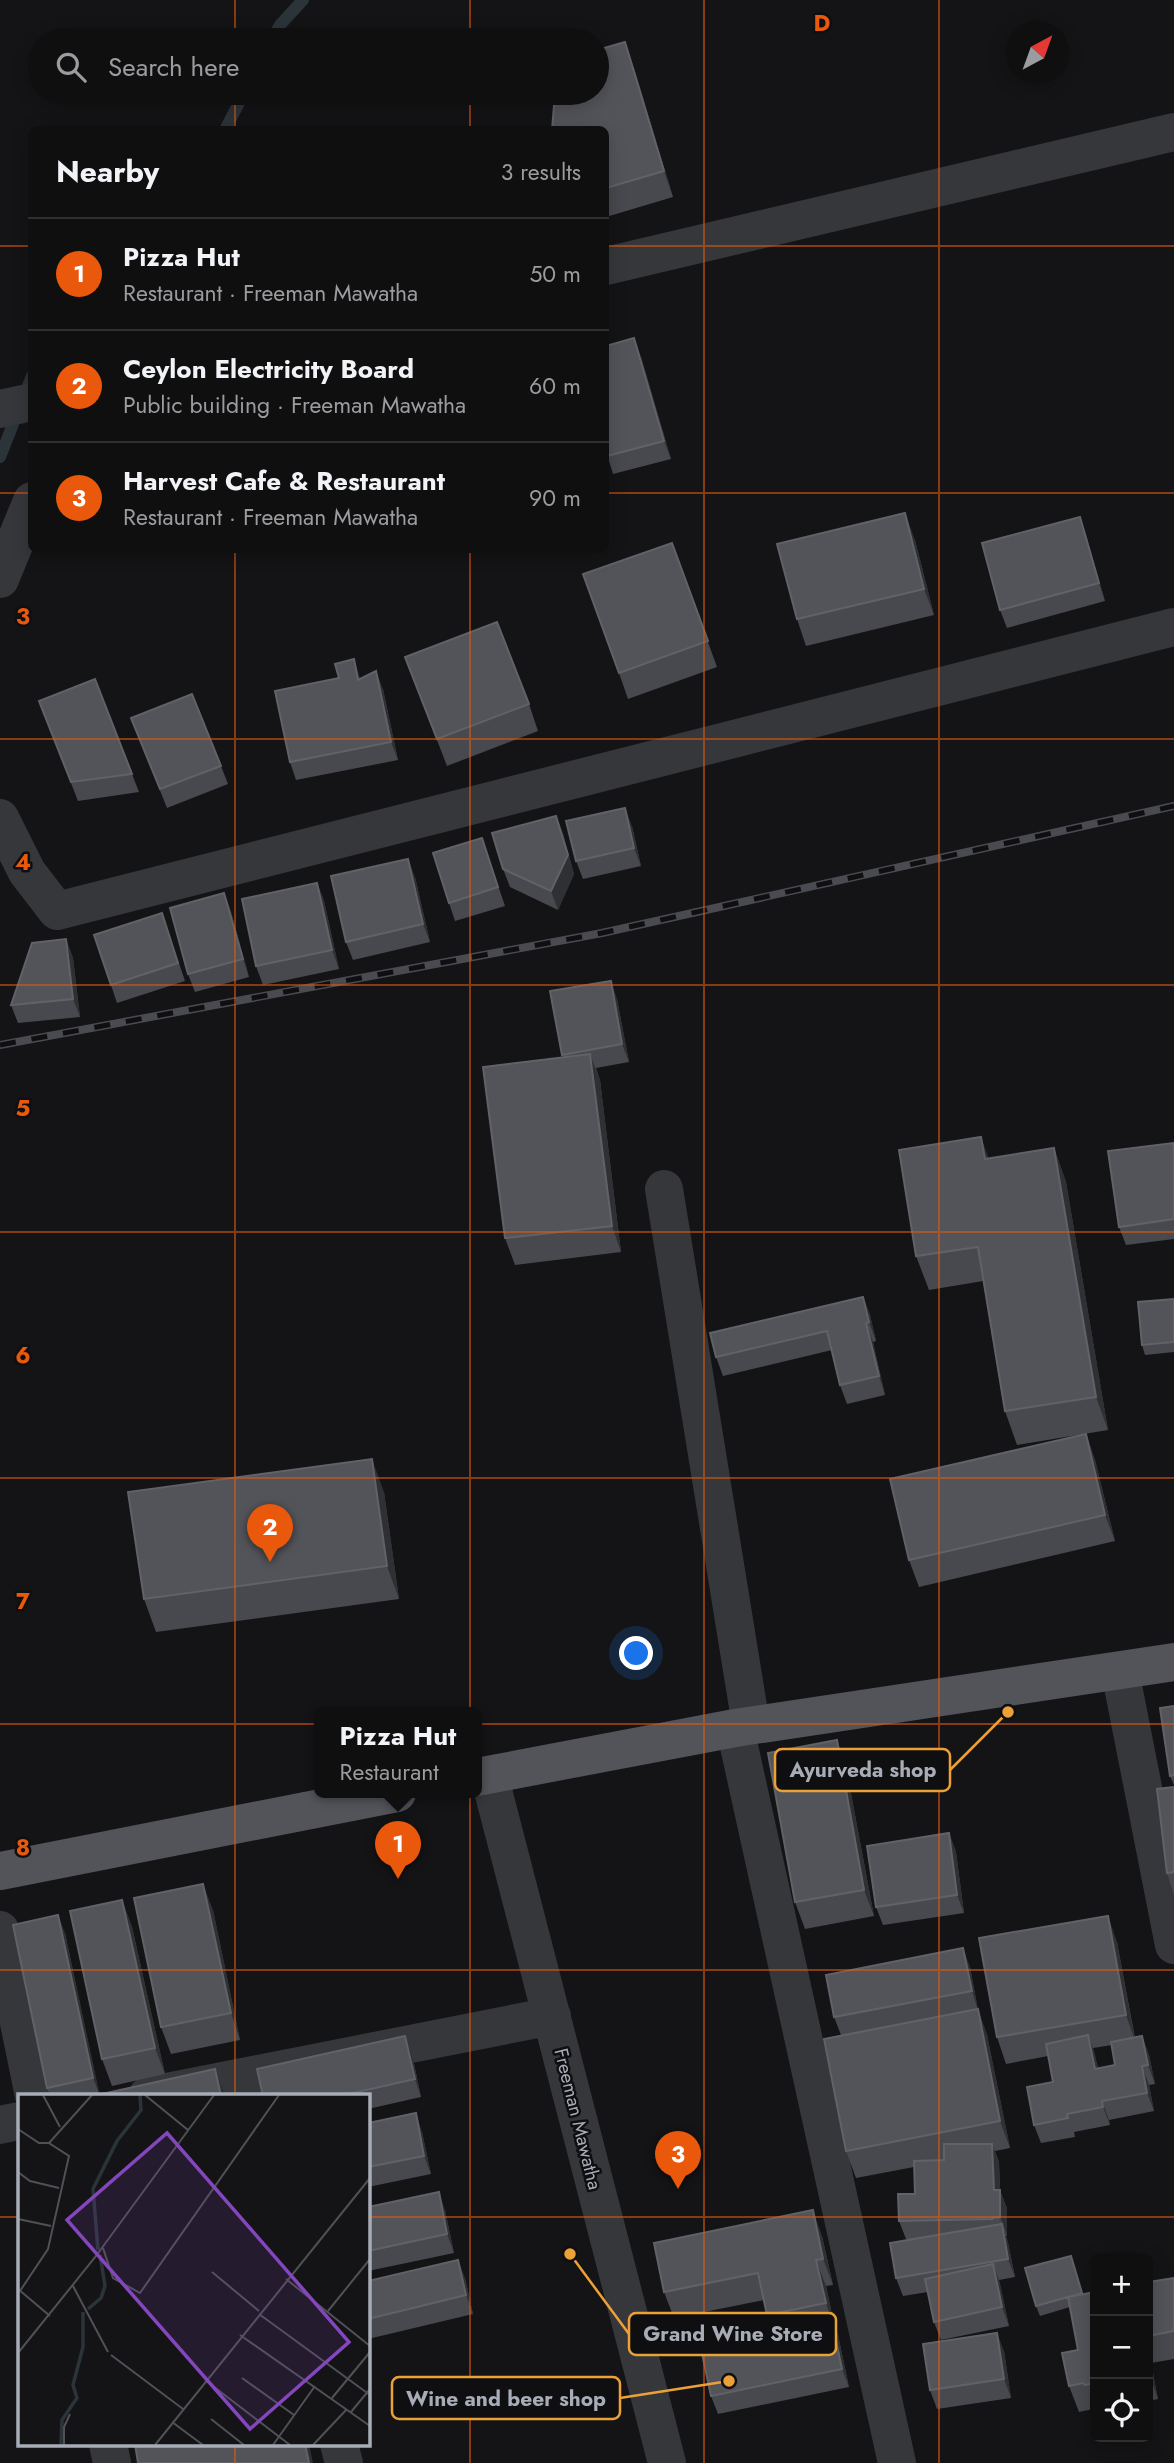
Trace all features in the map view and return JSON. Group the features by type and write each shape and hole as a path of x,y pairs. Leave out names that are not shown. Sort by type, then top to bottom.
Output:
{"main road":[{"path":"483,1776 743,1726 1174,1662"},
{"path":"0,1871 372,1798"}],"street":[{"path":"609,265 1174,132"},
{"path":"0,409 28,403"},
{"path":"0,579 28,510"},
{"path":"0,818 27,872 57,911 1174,627"},
{"path":"664,1189 743,1726 897,2463"},
{"path":"1120,1671 1174,1945"},
{"name":"Freeman Mawatha","path":"483,1776 552,2016 667,2463"},
{"path":"0,1930 34,2094"},
{"path":"158,2094 254,2085 552,2016"},
{"path":"0,2125 18,2121"},
{"path":"340,2446 344,2463"}],"building":[{"path":"625,42 664,171 609,187 609,126 552,126 554,105 609,105 609,47"},
{"path":"634,338 664,441 609,455 609,345"},
{"path":"905,513 924,589 797,619 777,544"},
{"path":"1080,517 1099,583 1000,610 982,543"},
{"path":"672,543 708,641 619,673 583,574"},
{"path":"497,622 529,704 437,739 405,657"},
{"path":"354,659 358,680 376,671 391,742 290,762 275,691 339,678 335,664"},
{"path":"95,679 132,774 71,782 39,701"},
{"path":"192,694 221,766 160,789 131,718"},
{"path":"625,808 634,848 576,861 566,821"},
{"path":"556,816 568,855 551,891 503,869 492,833"},
{"path":"482,838 498,887 449,903 433,853"},
{"path":"408,859 423,924 346,942 331,876"},
{"path":"317,883 332,950 256,966 242,899"},
{"path":"224,893 243,959 188,974 170,908"},
{"path":"162,913 178,963 111,985 94,935"},
{"path":"66,939 73,999 11,1005 32,943"},
{"path":"611,981 622,1044 562,1055 550,991"},
{"path":"590,1054 612,1226 505,1238 483,1067"},
{"path":"981,1137 985,1159 1054,1148 1096,1397 1005,1411 978,1247 916,1256 899,1150"},
{"path":"1173,1143 1174,1219 1119,1227 1108,1151"},
{"path":"863,1297 869,1322 866,1323 879,1376 840,1385 827,1331 716,1357 710,1333"},
{"path":"1174,1299 1174,1342 1142,1345 1138,1302"},
{"path":"1086,1434 1105,1515 909,1560 890,1479"},
{"path":"372,1459 387,1566 144,1599 128,1492"},
{"path":"1174,1706 1174,1775 1170,1776 1160,1708"},
{"path":"837,1740 864,1890 795,1902 768,1753"},
{"path":"1174,1787 1174,1872 1167,1873 1157,1789"},
{"path":"949,1833 957,1895 876,1907 867,1846"},
{"path":"203,1884 231,2013 161,2027 134,1898"},
{"path":"122,1900 155,2048 102,2059 70,1911"},
{"path":"58,1915 93,2078 47,2088 13,1925"},
{"path":"1108,1916 1126,2015 997,2037 979,1938"},
{"path":"963,1948 972,1991 834,2017 826,1975"},
{"path":"978,2009 1000,2121 846,2151 824,2039"},
{"path":"1088,2035 1095,2069 1115,2065 1111,2042 1142,2036 1148,2065 1142,2066 1147,2093 1102,2101 1103,2107 1067,2114 1068,2118 1034,2125 1027,2087 1053,2082 1046,2044"},
{"path":"405,2036 415,2079 349,2094 263,2094 257,2069"},
{"path":"215,2069 221,2094 102,2094"},
{"path":"416,2113 424,2156 369,2167 369,2123"},
{"path":"944,2144 992,2144 994,2190 1000,2190 1000,2217 899,2221 898,2194 915,2194 914,2161 944,2160"},
{"path":"439,2192 447,2234 369,2251 369,2207"},
{"path":"813,2210 823,2259 816,2260 826,2303 767,2315 758,2273 664,2292 654,2243"},
{"path":"1002,2224 1008,2259 896,2278 890,2243"},
{"path":"1071,2256 1082,2293 1036,2306 1025,2268"},
{"path":"458,2260 466,2295 369,2319 369,2281"},
{"path":"993,2264 1002,2307 934,2322 925,2279"},
{"path":"1174,2278 1174,2331 1153,2335 1153,2281"},
{"path":"1090,2293 1090,2384 1069,2386 1062,2353 1078,2350 1068,2297"},
{"path":"831,2317 842,2369 711,2396 700,2344"},
{"path":"997,2333 1004,2379 930,2390 923,2344"},
{"path":"135,2446 305,2446 309,2463 138,2463"}],"waterway":[{"path":"278,28 303,0"},
{"path":"227,126 238,105"},
{"path":"0,457 28,386"}],"railway":[{"path":"0,1045 602,933 1174,806"}],"place":[{"name":"Ceylon Electricity Board","path":"270,1562"},
{"name":"Ayurveda shop","path":"1008,1712"},
{"name":"Pizza Hut","path":"398,1879"},
{"name":"Harvest Cafe & Restaurant","path":"678,2189"},
{"name":"Grand Wine Store","path":"570,2254"},
{"name":"Wine and beer shop","path":"729,2381"}]}
